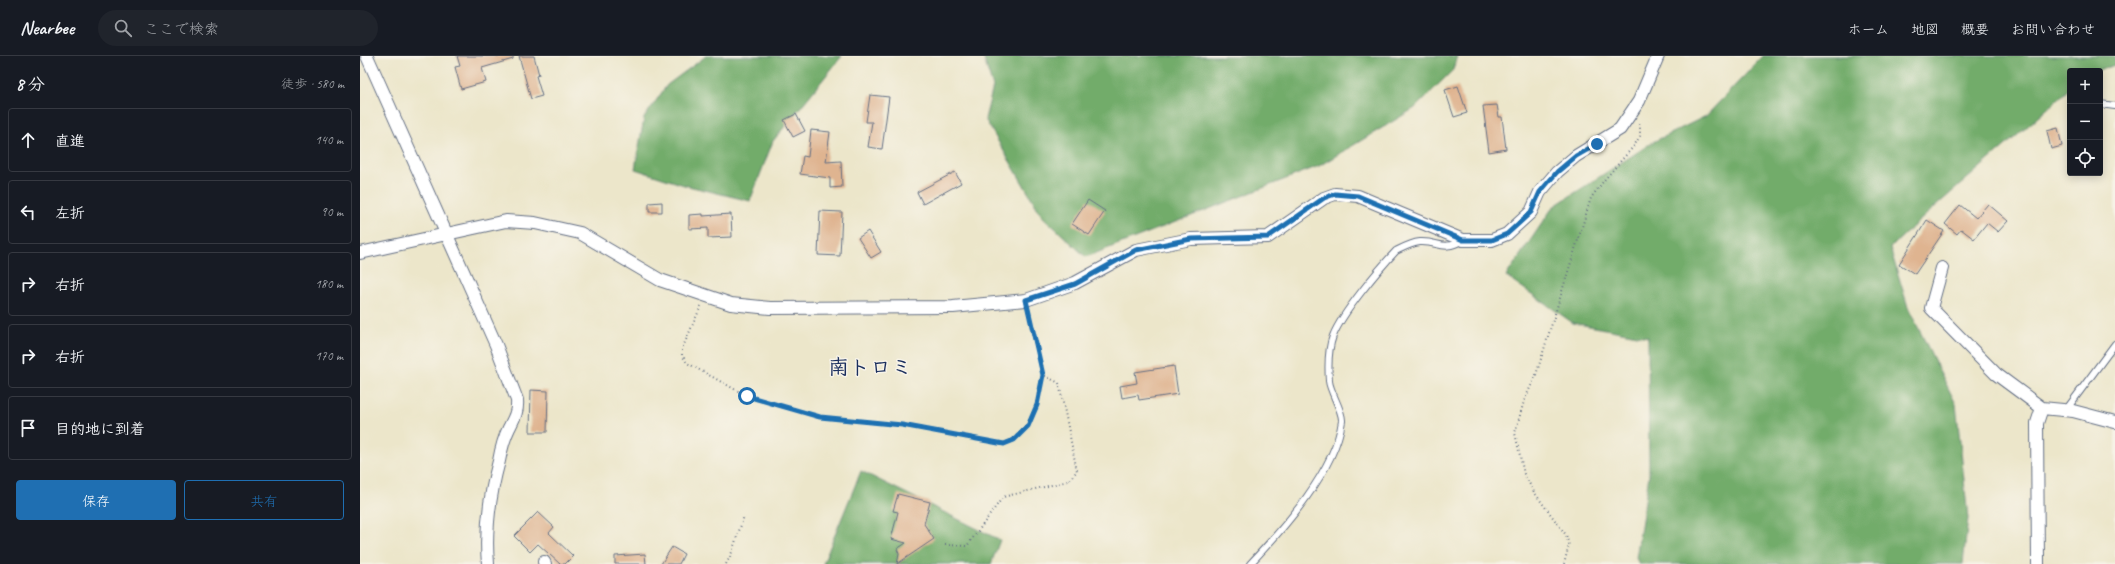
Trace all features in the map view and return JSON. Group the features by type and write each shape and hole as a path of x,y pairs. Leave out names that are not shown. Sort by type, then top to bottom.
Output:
{"street":[{"path":"367,56 496,345 517,400 518,408 515,419 508,429 498,461 488,511 488,564"},
{"path":"360,253 506,221 535,223 580,233 660,280 731,304 770,308 953,307 1026,300 1075,284 1136,250 1191,239 1268,237 1324,198 1335,194 1358,196 1463,240 1492,240 1507,234 1531,212 1540,192 1557,172 1576,156 1620,129 1634,108 1658,56"},
{"path":"1942,268 1931,308 1996,374 2042,408 2066,410 2115,422"},
{"path":"2038,564 2037,423 2042,408"}],"lane":[{"path":"2103,104 2115,106"},
{"path":"1250,564 1286,525 1306,499 1337,444 1342,419 1329,382 1329,356 1333,336 1345,316 1396,251 1408,245 1420,242 1447,247 1463,240"},
{"path":"2066,410 2115,344"}],"path":[{"path":"1564,564 1569,545 1566,535 1534,492 1524,474 1515,433 1524,401 1536,375 1590,198 1634,146 1640,136 1640,117 1634,108"},
{"path":"706,296 682,349 682,355 687,363 747,396 820,417 902,425 1004,444 1014,440 1028,426 1037,405 1043,375 1026,300"},
{"path":"944,545 967,546 1003,497 1068,481 1077,471 1059,383 1043,375"},
{"path":"726,564 731,555 744,516"}],"green space":[{"path":"706,56 842,56 773,141 750,201 684,185 635,169 644,118 667,85"},
{"path":"983,56 1457,56 1453,70 1415,108 1319,166 1086,257 1042,216 985,119 993,87"},
{"path":"1763,56 2115,56 2115,65 2103,69 2067,68 2067,91 1890,248 1908,307 1956,404 1968,518 1963,564 1639,564 1636,558 1649,475 1648,337 1573,323 1506,276 1553,207 1653,142 1706,116"},
{"path":"861,471 1000,540 991,564 823,564"}],"building":[{"path":"457,56 513,56 513,59 482,68 486,82 461,89 455,67 460,66"},
{"path":"519,56 534,56 539,75 536,76 542,96 531,99"},
{"path":"1458,86 1467,113 1454,117 1445,90"},
{"path":"870,95 889,97 882,149 868,147 872,122 866,122"},
{"path":"1497,105 1499,117 1502,117 1506,149 1489,152 1483,106"},
{"path":"796,114 805,131 793,137 784,120"},
{"path":"2058,128 2062,146 2051,149 2047,131"},
{"path":"811,130 830,132 826,162 841,161 842,187 830,188 830,178 800,174 803,156 808,157"},
{"path":"955,172 961,183 923,204 917,192"},
{"path":"1088,200 1105,211 1089,235 1072,224"},
{"path":"662,202 662,212 649,212 649,203"},
{"path":"1988,204 2008,221 1998,232 1987,223 1974,239 1961,229 1957,234 1945,224 1960,205 1976,218"},
{"path":"820,211 842,212 840,256 818,255"},
{"path":"703,214 703,216 731,214 732,237 708,238 708,228 689,229 689,215"},
{"path":"1927,220 1944,231 1915,274 1899,264"},
{"path":"868,231 881,252 871,258 858,238"},
{"path":"1174,366 1178,394 1139,400 1138,395 1122,398 1120,386 1137,383 1135,372"},
{"path":"531,390 548,391 547,432 530,432"},
{"path":"898,494 930,502 924,524 934,539 897,564 899,554 897,549 906,543 891,539 898,512 893,511"},
{"path":"538,512 554,527 549,533 573,556 565,564 560,564 538,544 530,552 514,536"},
{"path":"672,547 684,554 679,564 661,564"},
{"path":"645,554 646,564 615,564 615,556"}],"district":[{"name":"南トロミ","path":"870,367"}],"route":[{"path":"747,396 820,417 902,425 1004,444 1014,440 1028,426 1037,405 1043,375 1026,300 1075,284 1136,250 1191,239 1239,239 1268,237 1324,198 1335,194 1358,196 1463,240 1492,240 1507,234 1519,224 1531,212 1540,192 1557,172 1576,156 1597,144"}]}
